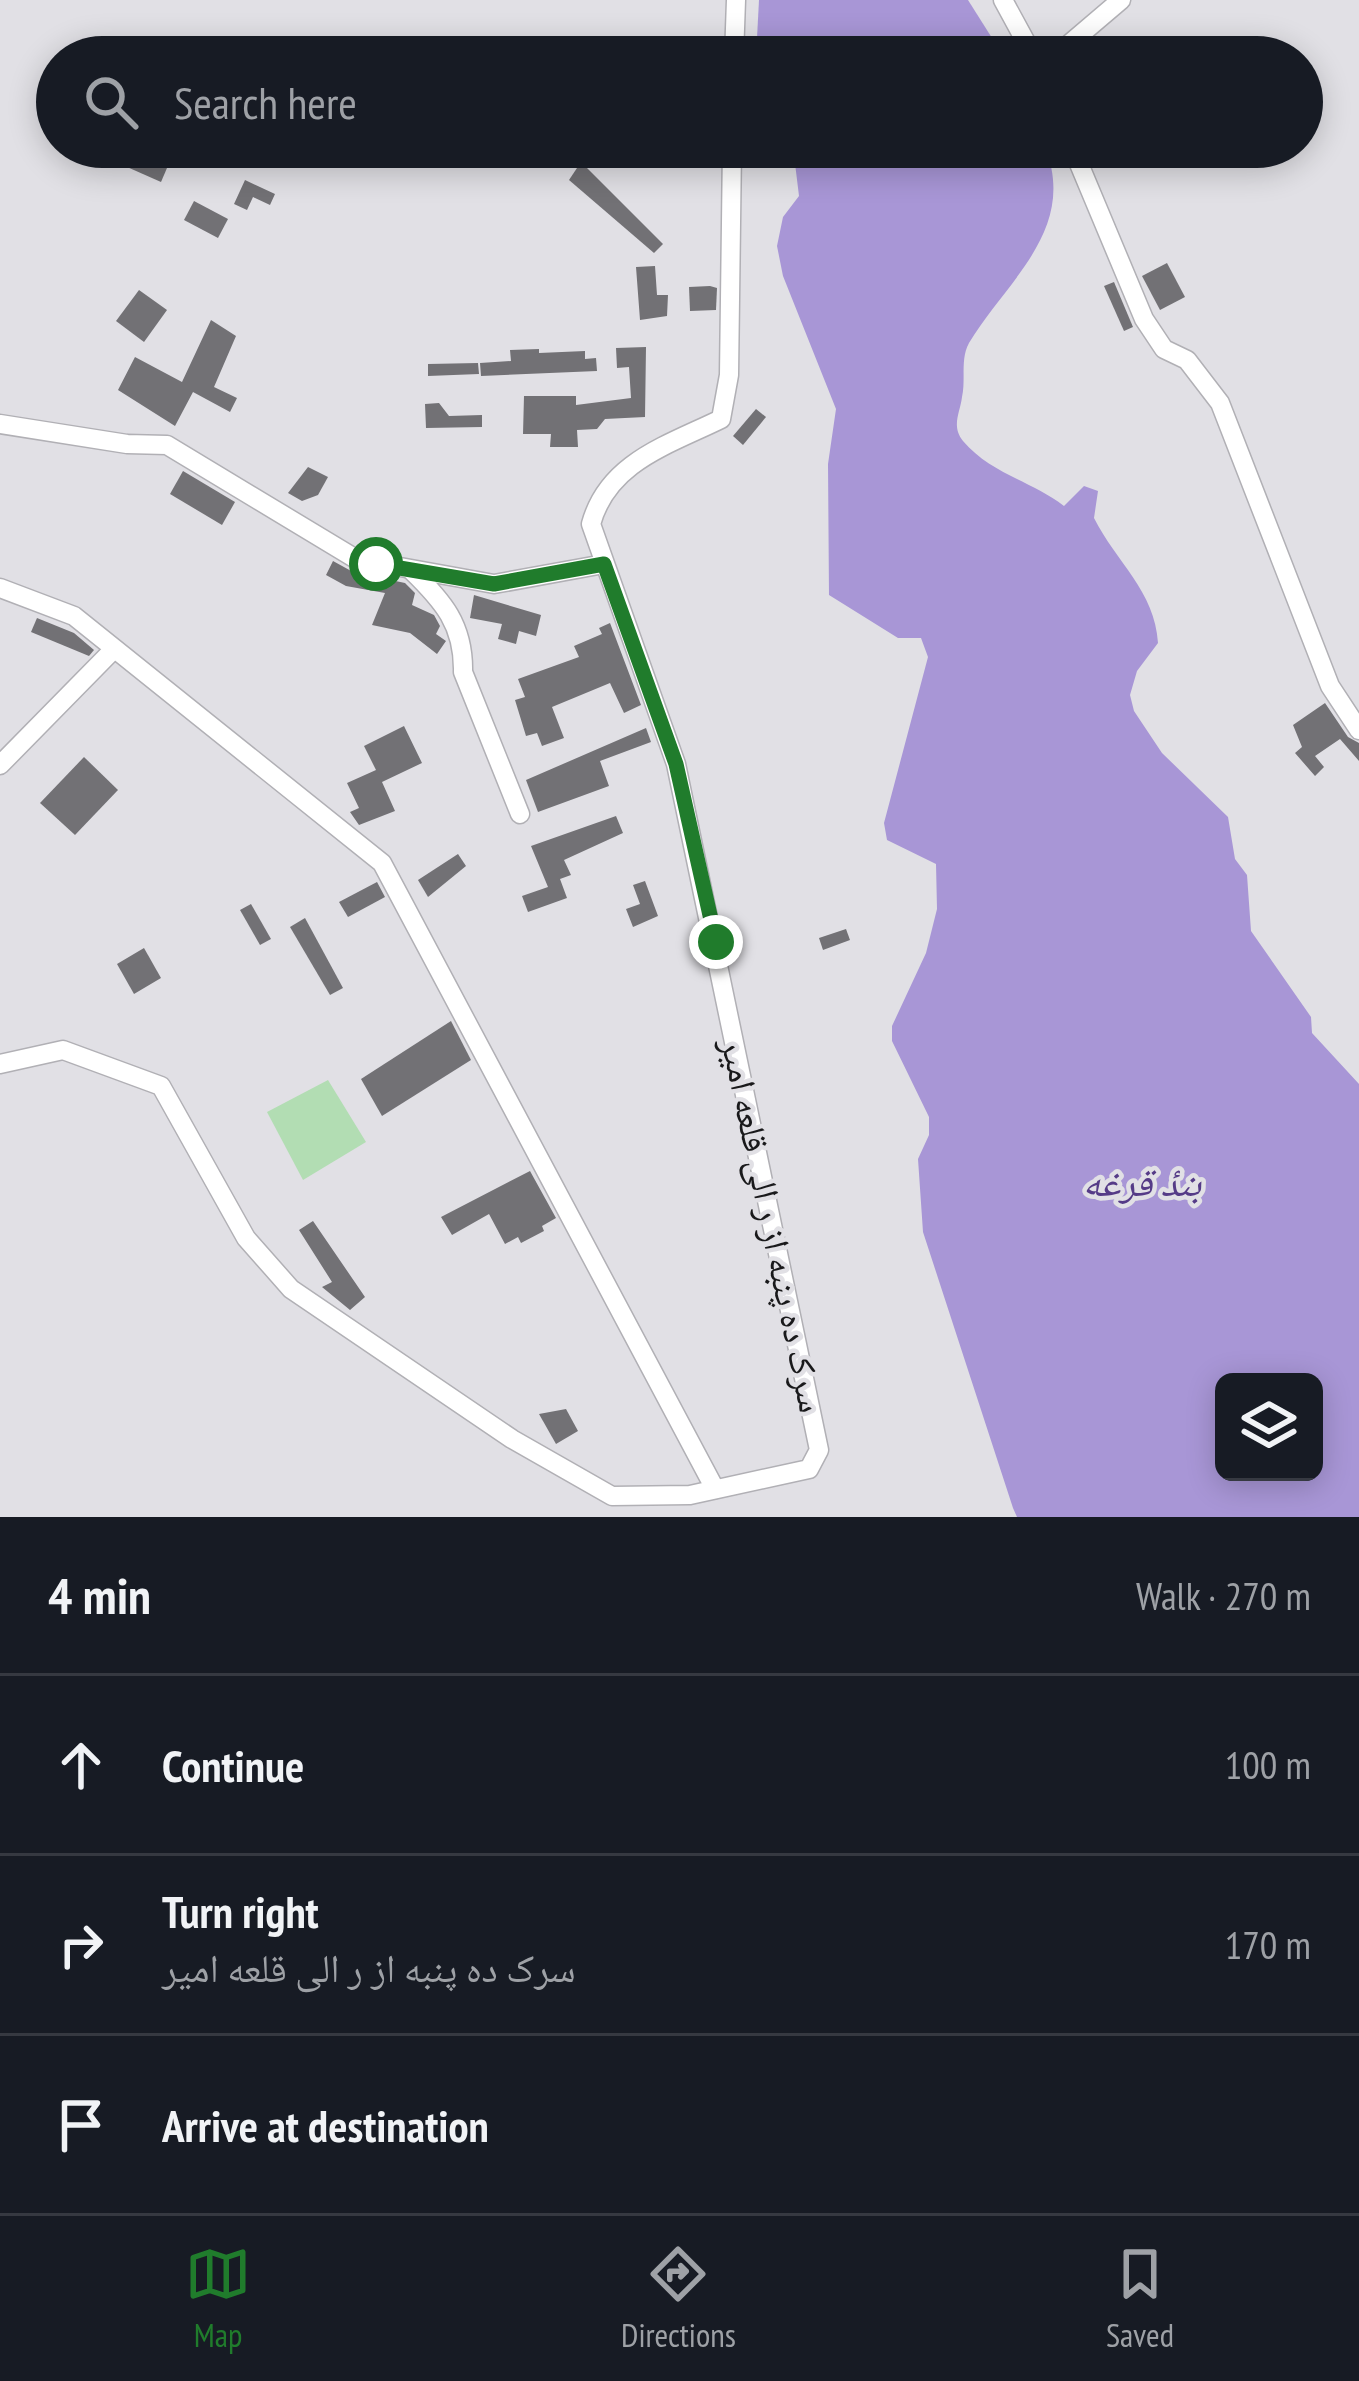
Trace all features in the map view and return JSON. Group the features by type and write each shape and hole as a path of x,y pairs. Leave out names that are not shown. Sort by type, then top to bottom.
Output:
{"street":[{"path":"735,36 736,0"},
{"path":"1003,0 1023,36"},
{"path":"1078,36 1120,0"},
{"name":"سرک ده پنبه از ر الی قلعه امیر","path":"4,1057 63,1050 161,1086 246,1238 291,1288 512,1439 612,1496 716,1489 809,1469 820,1450 676,764 591,524 598,498 626,465 721,419 729,375 732,168"},
{"path":"1081,168 1144,319 1164,349 1187,360 1220,403 1330,686 1359,730"},
{"path":"0,424 127,444 167,445 356,559 494,584 604,564"},
{"path":"410,570 448,605 464,647 463,672 520,814"},
{"path":"0,588 74,616 382,863 716,1489"},
{"path":"0,765 114,649"}],"green space":[{"path":"328,1080 366,1142 303,1180 267,1112"}],"water":[{"path":"759,0 968,0 991,36 757,36"},
{"name":"بندٔ قرغه","path":"796,168 1051,168 1052,204 1045,229 966,349 957,430 986,462 1064,506 1084,486 1098,491 1094,518 1142,592 1158,643 1137,671 1130,695 1134,711 1162,753 1228,817 1235,859 1247,875 1251,931 1311,1017 1312,1033 1359,1084 1359,1517 1017,1517 923,1232 918,1159 929,1135 929,1117 892,1041 892,1026 926,953 937,909 936,864 887,840 884,823 928,657 921,638 898,638 829,595 828,464 836,409 783,276 777,246 783,217 799,196"}],"building":[{"path":"129,168 167,168 161,182"},
{"path":"577,168 587,168 663,244 654,253 569,180"},
{"path":"245,180 275,194 270,205 253,197 247,210 234,204"},
{"path":"194,201 228,219 218,238 184,220"},
{"path":"1167,263 1185,297 1160,310 1142,276"},
{"path":"655,266 657,295 668,295 667,316 640,320 636,267"},
{"path":"1114,282 1133,327 1124,331 1104,286"},
{"path":"689,287 717,288 716,310 690,311"},
{"path":"139,290 167,310 144,342 116,321"},
{"path":"211,320 236,336 214,387 237,398 230,412 193,392 175,426 118,390 135,357 182,382"},
{"path":"646,347 645,417 605,419 597,429 577,430 578,447 550,447 551,434 523,434 524,396 576,396 576,405 631,398 629,367 617,368 616,348"},
{"path":"539,349 539,353 585,351 585,359 596,358 597,371 481,376 480,363 511,361 510,350"},
{"path":"478,363 479,374 428,376 428,364"},
{"path":"439,403 449,416 482,415 482,427 426,428 425,404"},
{"path":"756,409 766,417 743,445 733,436"},
{"path":"308,467 328,477 318,495 302,501 288,493"},
{"path":"183,471 235,502 222,525 170,494"},
{"path":"333,561 353,572 405,583 415,593 412,605 434,615 440,626 436,634 446,641 437,654 410,633 372,625 385,593 346,586 326,575"},
{"path":"474,595 541,615 536,636 519,631 516,644 498,639 502,624 470,618"},
{"path":"37,618 74,633 94,650 89,656 31,632"},
{"path":"610,623 641,705 624,713 610,683 552,707 564,738 542,746 537,733 526,736 515,700 525,697 518,679 579,657 574,646 602,634 599,628"},
{"path":"1325,703 1348,737 1359,743 1359,761 1340,739 1315,756 1324,767 1315,776 1295,753 1302,747 1293,725"},
{"path":"404,726 422,763 382,782 395,811 359,825 350,812 359,808 347,783 376,770 364,746"},
{"path":"646,728 651,742 600,761 609,786 538,812 526,780"},
{"path":"84,757 118,790 75,835 40,803"},
{"path":"616,816 623,833 564,860 571,875 560,879 567,898 528,912 522,896 548,887 531,846"},
{"path":"458,854 466,866 428,897 418,880"},
{"path":"645,881 658,916 633,927 626,909 640,904 633,885"},
{"path":"377,882 385,897 348,917 339,902"},
{"path":"251,904 271,939 260,945 240,910"},
{"path":"305,918 343,988 330,995 290,927"},
{"path":"846,929 850,940 823,950 819,938"},
{"path":"144,948 161,978 134,994 117,964"},
{"path":"451,1021 471,1060 382,1116 361,1079"},
{"path":"530,1171 556,1218 542,1226 544,1231 521,1243 518,1237 505,1244 489,1214 452,1235 441,1217"},
{"path":"313,1221 365,1297 350,1310 322,1287 332,1282 299,1230"},
{"path":"566,1409 578,1431 556,1444 539,1414"}],"route":[{"path":"376,564 494,584 604,564 676,764 716,942"}]}
